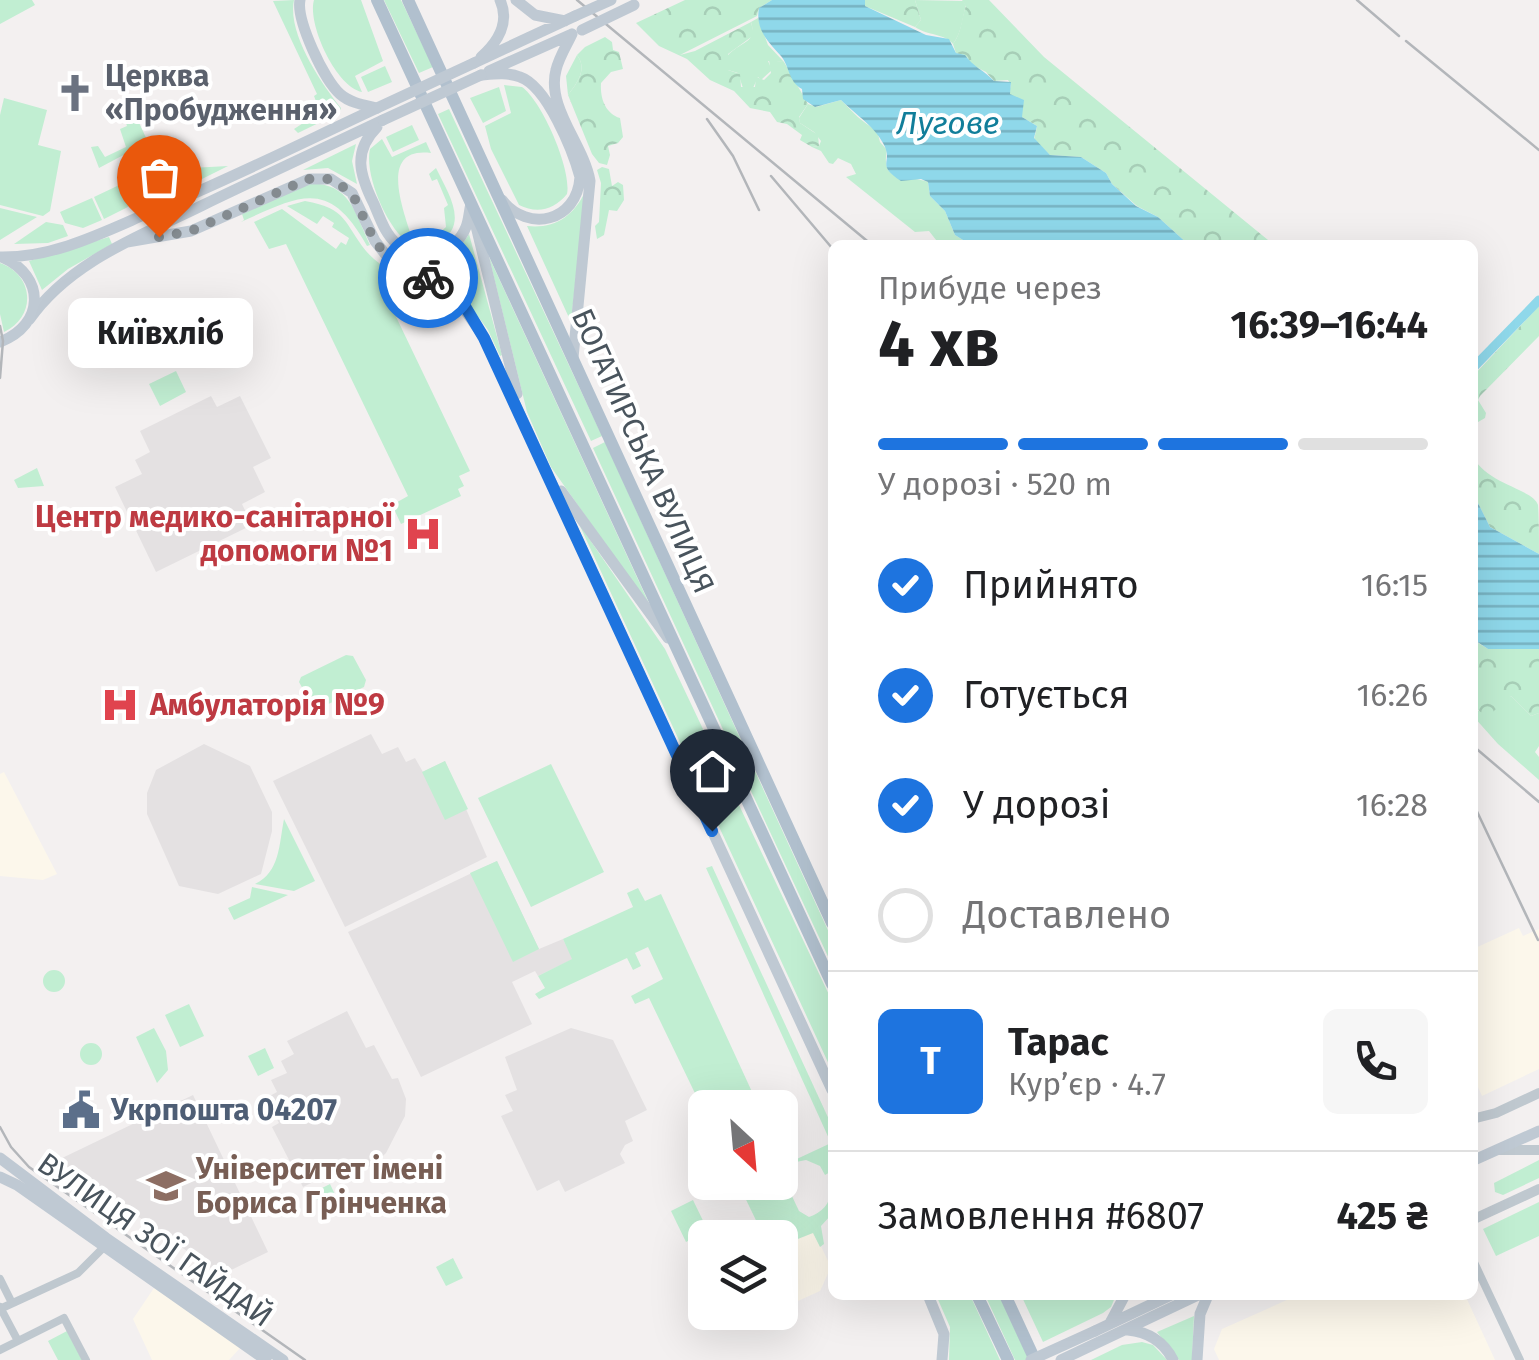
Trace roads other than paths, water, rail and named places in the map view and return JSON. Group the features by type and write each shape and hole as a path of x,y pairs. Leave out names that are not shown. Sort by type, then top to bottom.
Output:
{"main road":[{"path":"300,0 298,8 305,30 331,83 349,100 380,114"},
{"name":"БОГАТИРСЬКА ВУЛИЦЯ","path":"376,0 828,975"},
{"name":"БОГАТИРСЬКА ВУЛИЦЯ","path":"408,0 828,913"},
{"path":"478,69 502,30 504,8 500,0"},
{"path":"516,0 535,15 570,18"},
{"path":"478,69 611,0"},
{"path":"1,257 27,256 78,243 640,3"},
{"path":"573,358 590,181 554,82 556,70 577,32"},
{"path":"478,69 531,82 548,105 580,177 568,209 548,218 524,219 510,210 498,194"},
{"path":"380,114 364,142 360,163 365,185 394,243 416,256 439,254 457,241 466,228 471,204"},
{"path":"0,342 14,336 42,302 88,264 380,114"},
{"name":"БОГАТИРСЬКА ВУЛИЦЯ","path":"128,242 191,231 308,179 321,178 339,182 352,193 375,242 390,259 440,285 466,308 523,421 828,1081"},
{"name":"БОГАТИРСЬКА ВУЛИЦЯ","path":"471,204 523,421"},
{"path":"1,257 24,270 31,282 34,307 29,320"},
{"path":"544,467 681,656"},
{"path":"1478,1159 1539,1131"},
{"name":"ВУЛИЦЯ ЗОЇ ГАЙДАЙ","path":"0,1158 106,1238 283,1360"},
{"name":"ВУЛИЦЯ ЗОЇ ГАЙДАЙ","path":"0,1177 17,1185 266,1360"},
{"path":"930,1300 944,1334 942,1360"},
{"path":"980,1300 1008,1360"},
{"path":"1007,1300 1033,1360 1098,1336 1128,1330 1188,1300"},
{"path":"1061,1360 1098,1336 1110,1324 1122,1300"},
{"path":"1110,1324 1160,1300"},
{"path":"1197,1360 1198,1326 1206,1300"},
{"path":"1128,1330 1156,1339 1166,1346 1173,1360"}],"street":[{"path":"1478,1117 1496,1113 1539,1093"},
{"path":"1497,1150 1539,1150"},
{"path":"1478,1217 1539,1189"},
{"path":"18,1341 1,1307 78,1273 104,1247"},
{"path":"1478,1271 1520,1360"},
{"path":"0,1279 12,1304"},
{"path":"0,1350 64,1318 86,1360"}],"water":[{"name":"Лугове","path":"772,0 865,0 865,6 926,35 949,39 956,53 965,55 994,81 1011,82 1010,94 1024,100 1022,117 1037,126 1034,138 1050,155 1081,157 1106,173 1136,206 1158,217 1183,240 963,240 955,235 945,211 930,196 928,182 901,181 889,171 881,140 841,100 815,107 803,99 802,89 761,29 759,8"},
{"path":"1478,503 1490,527 1539,554 1539,649 1488,649 1478,642"}],"waterway":[{"path":"1478,363 1539,300"}],"tram line":[{"path":"0,326 0,378"},
{"path":"0,1127 29,1167 305,1360"}],"railway":[{"path":"577,0 866,240"},
{"path":"1357,0 1399,36"},
{"path":"1406,41 1539,150"},
{"path":"707,119 733,156 759,210"},
{"path":"771,176 828,243"},
{"path":"1478,750 1539,802"},
{"path":"1478,814 1538,940"}],"place":[{"name":"Церква «Пробудження»","path":"75,93"},
{"name":"Київхліб","path":"159,237"},
{"name":"Центр медико-санітарної допомоги №1","path":"423,534"},
{"name":"Амбулаторія №9","path":"120,705"},
{"name":"Укрпошта 04207","path":"81,1110"},
{"name":"Університет імені Бориса Грінченка","path":"166,1186"}]}
